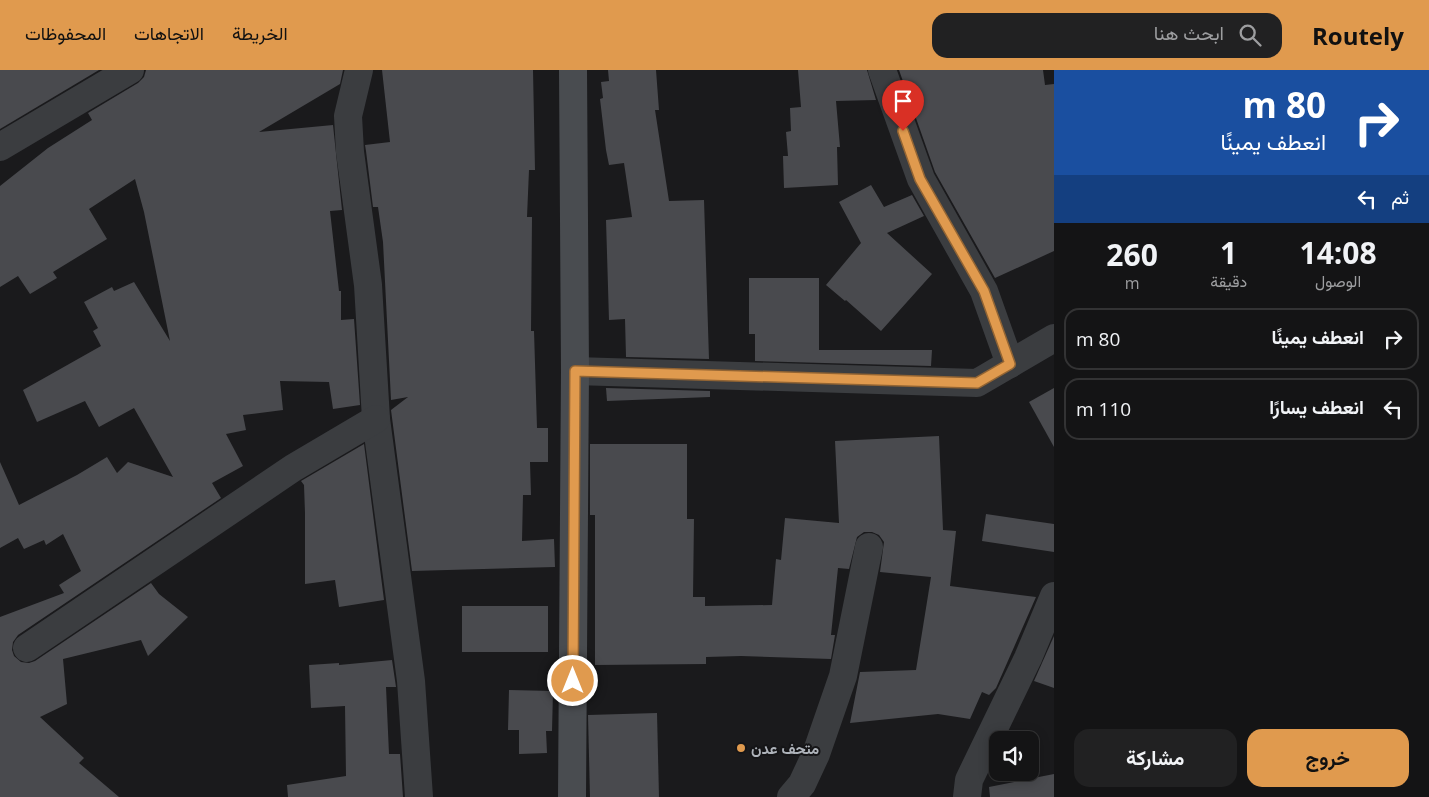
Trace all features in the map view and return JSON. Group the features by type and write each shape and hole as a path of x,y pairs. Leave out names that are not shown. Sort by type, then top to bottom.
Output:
{"street":[{"path":"0,146 130,70"},
{"path":"360,70 348,116 350,152 368,285 376,419 411,681 419,797"},
{"path":"572,797 575,371 573,70"},
{"path":"882,70 920,179 984,291 1010,364"},
{"path":"575,371 977,383 1054,338"},
{"path":"27,648 292,468 376,419"},
{"path":"791,797 802,784 816,754 843,676 869,547"},
{"path":"967,797 969,780 1028,658 1054,596"}],"building":[{"path":"0,70 99,70 0,129"},
{"path":"146,70 343,70 340,84 259,132 333,125 342,210 330,211 339,291 341,291 341,320 354,319 360,405 333,409 329,382 280,381 283,410 243,415 246,430 226,434 243,466 212,483 221,498 18,635 13,642 12,650 14,656 21,662 29,663 35,661 151,583 159,594 188,617 148,656 141,640 63,659 67,704 40,717 84,758 79,763 119,797 0,797 0,617 64,593 59,585 81,571 63,534 46,545 44,540 24,549 18,538 0,548 0,462 19,505 107,457 117,473 128,462 173,477 134,408 99,427 85,401 37,422 23,390 101,346 93,331 98,328 84,302 112,287 114,291 134,282 170,341 144,212 135,179 89,209 107,239 53,272 57,278 30,294 18,276 0,287 0,186 48,148 92,120 88,113 138,83 144,77"},
{"path":"382,70 533,70 535,170 529,170 527,217 532,217 531,331 534,331 537,428 548,428 548,462 530,462 531,495 523,495 522,541 554,539 555,567 412,571 391,410 408,397 391,400 383,242 378,207 373,207 365,145 390,142"},
{"path":"608,70 656,70 659,110 655,110 669,201 704,200 709,359 626,357 625,319 609,320 606,220 632,217 624,163 609,165 606,150 600,99 603,98 601,82 609,81"},
{"path":"798,70 867,70 876,100 836,101 840,147 837,147 838,185 784,188 783,156 788,156 786,132 791,131 790,108 801,107"},
{"path":"899,70 1043,70 1045,85 1054,84 1054,251 995,278 935,172"},
{"path":"871,185 884,207 912,195 924,216 887,233 932,274 881,331 826,285 861,243 839,202"},
{"path":"749,278 819,278 819,350 932,350 931,366 755,361 755,334 749,334"},
{"path":"606,388 710,391 710,397 607,401"},
{"path":"1054,388 1054,447 1029,402"},
{"path":"939,436 943,530 956,531 950,586 1036,597 996,688 989,695 982,692 970,719 938,714 850,723 860,672 916,670 931,577 880,572 884,542 879,535 872,532 864,532 857,537 849,569 838,568 831,635 835,635 831,659 741,656 706,657 706,664 595,665 595,515 590,515 590,444 687,444 687,519 694,519 693,597 705,597 705,606 772,605 776,559 781,560 785,518 839,523 835,441"},
{"path":"364,444 384,600 339,607 335,580 305,584 304,485 301,481"},
{"path":"986,514 1054,524 1054,552 982,541"},
{"path":"462,606 548,606 548,652 462,652"},
{"path":"1054,636 1054,688 1034,681"},
{"path":"392,660 396,687 386,687 389,754 400,754 403,797 288,797 287,785 346,776 345,706 311,708 309,665 339,663 339,665"},
{"path":"509,690 553,691 552,731 546,731 547,753 519,754 519,730 508,730"},
{"path":"657,713 659,797 590,797 588,715"},
{"path":"1054,774 1054,797 990,797 989,787 1019,781 1039,781 1039,777"}],"place":[{"name":"متحف عدن","path":"741,748"}],"route":[{"path":"573,681 575,371 977,383 1010,364 984,291 920,179 903,131"}]}
